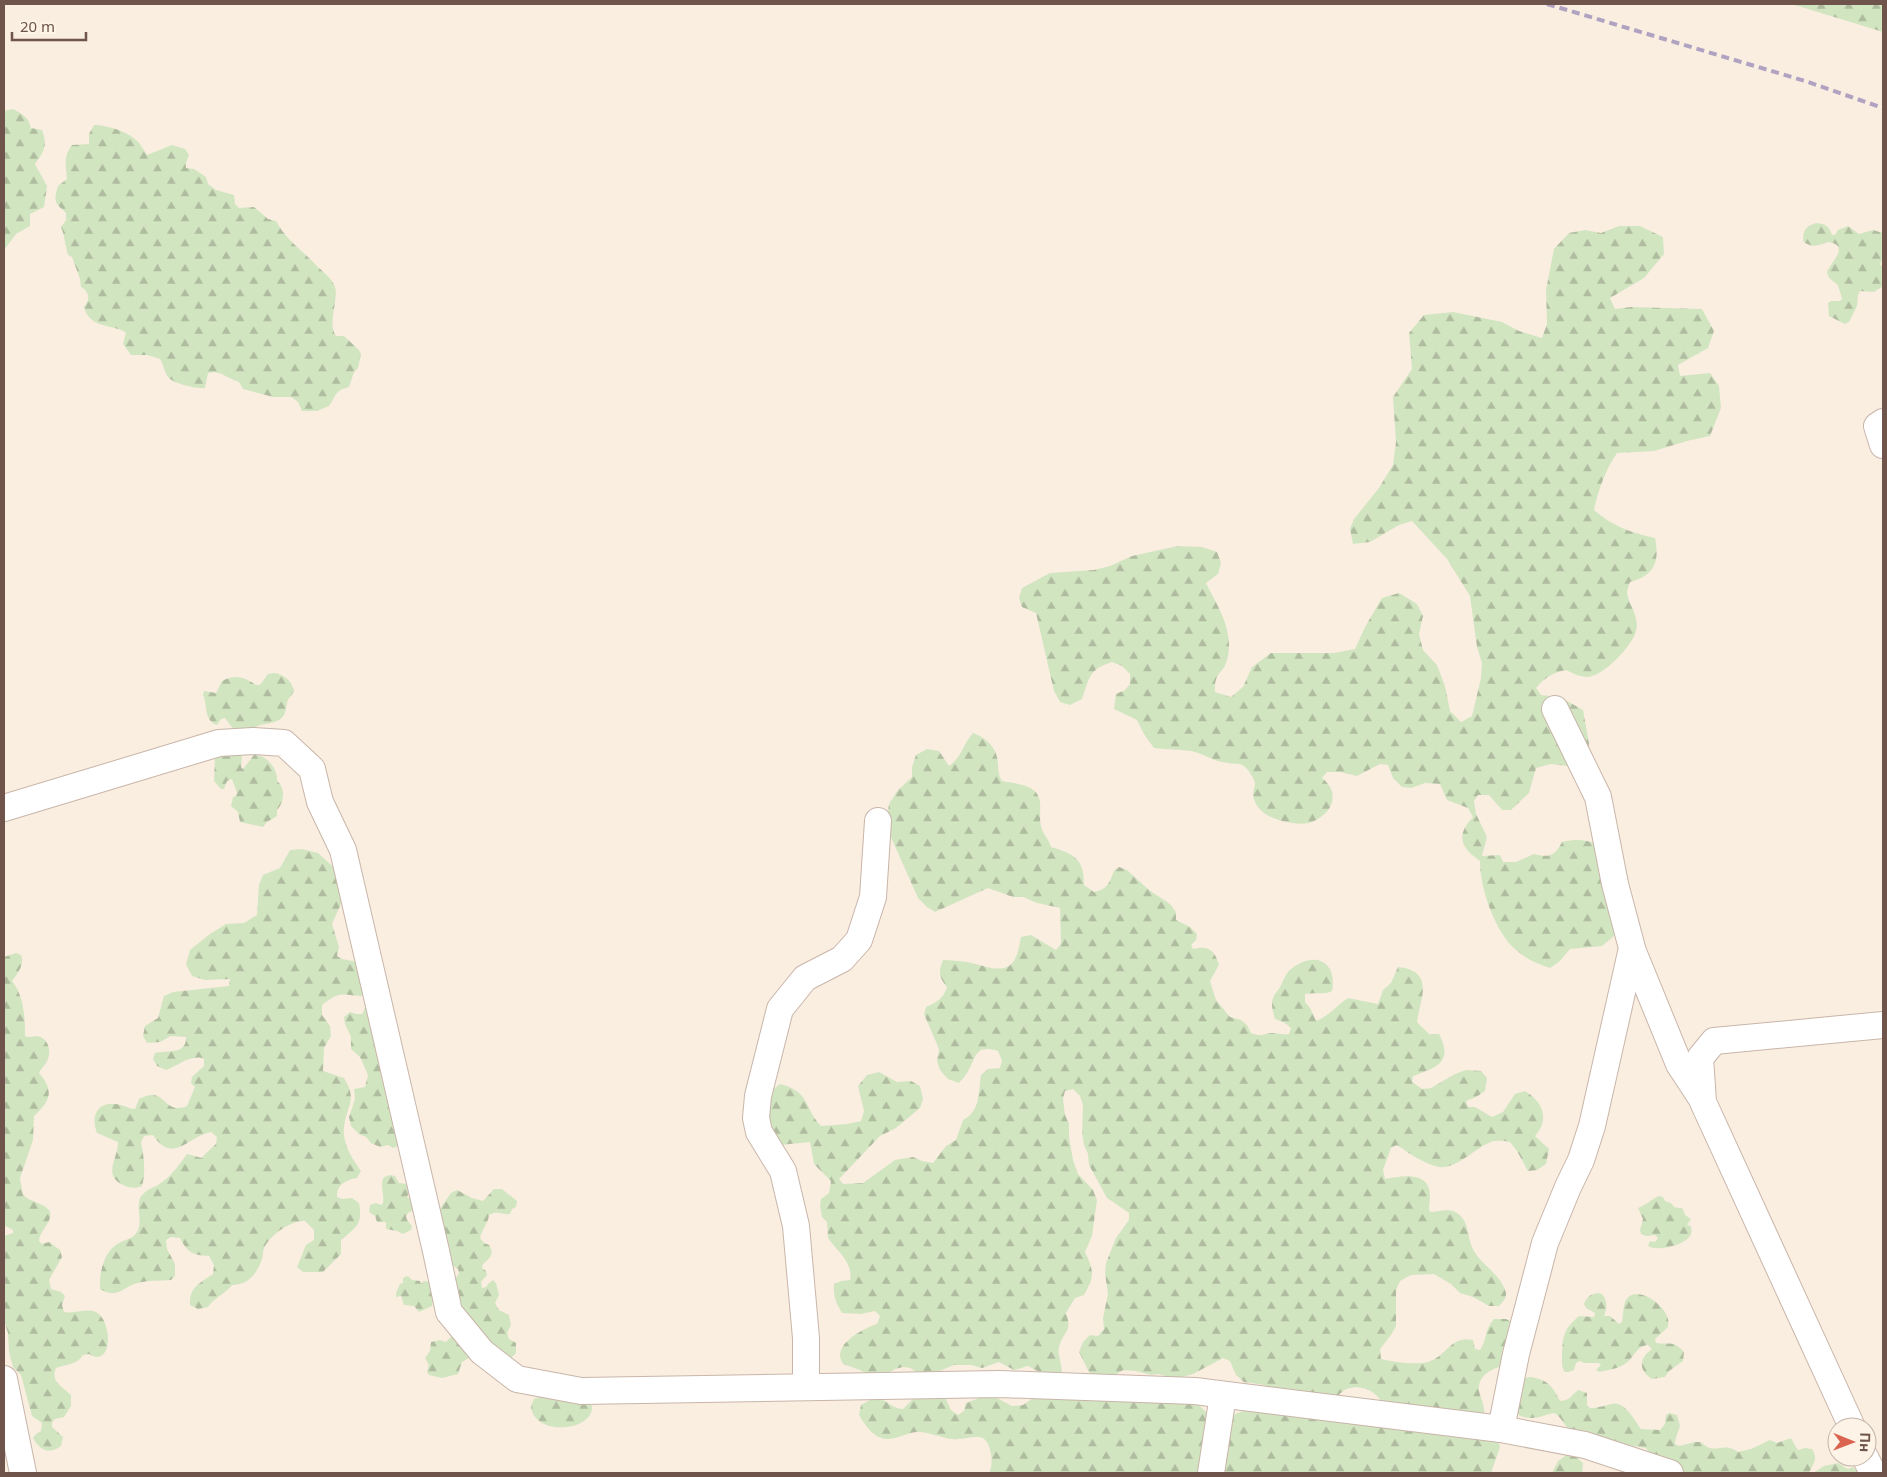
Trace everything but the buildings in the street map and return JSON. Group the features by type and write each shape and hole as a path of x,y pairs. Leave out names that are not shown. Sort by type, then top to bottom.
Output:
{"street":[{"path":"1555,710 1598,797 1615,884 1632,948 1649,994 1679,1064 1703,1102 1847,1417"},
{"path":"4,808 219,743 253,741 284,743 312,769 320,802 343,850 449,1312 482,1352 517,1379 580,1391 1000,1384 1195,1391 1501,1429 1585,1445 1670,1473"},
{"path":"806,1387 806,1338 796,1226 783,1170 760,1132 756,1118 758,1096 780,1009 804,978 842,959 859,940 873,897 878,821"},
{"path":"1501,1429 1516,1354 1545,1243 1581,1160 1592,1126 1632,948"},
{"path":"1703,1102 1700,1058 1714,1041 1883,1025"},
{"path":"4,1379 23,1473"},
{"path":"1211,1473 1223,1395"}],"green space":[{"path":"1792,4 1883,4 1883,32 1795,5"},
{"path":"13,109 27,118 31,128 42,130 45,144 41,156 35,164 47,186 44,207 30,214 30,226 16,234 4,250 4,111"},
{"path":"94,125 112,128 130,135 147,155 172,145 185,149 189,155 186,168 194,169 206,177 208,184 216,190 234,195 235,204 239,208 254,207 268,219 276,221 290,239 330,278 336,292 333,325 336,336 344,336 361,354 358,368 354,372 349,387 338,392 329,406 317,411 302,411 298,402 291,397 273,397 243,389 239,382 214,372 208,373 205,388 192,387 176,382 167,376 160,359 147,355 131,355 123,344 126,333 122,330 91,320 84,307 88,301 88,296 81,287 72,257 68,255 61,227 66,220 66,213 57,204 55,199 58,186 67,179 66,161 69,149 72,145 89,144 89,134"},
{"path":"1816,223 1827,226 1832,235 1848,226 1859,234 1873,230 1883,233 1883,256 1880,265 1883,266 1883,286 1874,292 1860,291 1857,306 1849,322 1845,324 1829,316 1828,303 1842,299 1838,285 1829,278 1827,272 1838,254 1838,247 1828,242 1812,245 1803,241 1806,229"},
{"path":"1619,226 1640,226 1663,237 1664,254 1644,278 1610,298 1615,309 1631,307 1702,309 1714,331 1708,348 1678,365 1680,376 1710,373 1719,386 1721,408 1710,436 1654,451 1617,453 1603,480 1594,510 1623,528 1655,538 1657,554 1656,561 1650,572 1630,582 1627,593 1637,626 1634,637 1623,652 1609,666 1594,676 1584,677 1566,670 1553,674 1542,681 1536,688 1541,695 1560,697 1583,710 1589,743 1588,756 1575,767 1551,764 1536,768 1529,793 1511,810 1502,810 1489,795 1478,795 1474,801 1476,814 1487,837 1482,856 1500,855 1503,862 1516,862 1534,854 1551,855 1562,842 1577,840 1595,843 1614,853 1621,930 1602,946 1570,949 1560,961 1550,968 1532,961 1520,953 1508,942 1495,921 1486,897 1480,861 1468,851 1463,841 1464,830 1473,817 1468,808 1447,800 1440,784 1425,783 1411,788 1402,787 1393,778 1388,765 1380,764 1357,776 1340,772 1327,772 1322,778 1331,790 1332,802 1325,813 1319,818 1308,823 1291,823 1268,816 1255,802 1253,795 1255,784 1248,770 1243,765 1230,764 1191,751 1154,748 1137,720 1114,709 1116,694 1125,690 1130,684 1130,674 1122,666 1112,662 1098,668 1091,675 1082,699 1070,705 1060,702 1054,691 1036,613 1022,607 1019,598 1022,588 1050,573 1094,570 1110,566 1132,556 1178,546 1202,547 1217,552 1221,563 1218,574 1206,583 1224,620 1229,640 1229,650 1225,665 1216,680 1215,692 1231,697 1243,687 1252,667 1271,653 1334,653 1355,649 1382,598 1399,593 1417,604 1423,616 1419,634 1423,650 1437,665 1445,686 1450,711 1461,722 1472,716 1481,678 1482,663 1477,647 1470,596 1447,559 1412,521 1399,525 1370,542 1353,544 1350,529 1354,519 1379,488 1393,465 1396,442 1393,397 1412,369 1409,333 1424,315 1453,312 1502,322 1519,331 1542,338 1547,324 1546,290 1554,249 1569,233 1585,230 1601,233"},
{"path":"274,673 286,678 294,690 288,701 285,714 281,719 258,726 250,732 234,730 225,718 221,719 217,725 210,720 203,695 204,691 216,693 222,681 235,677 260,685 268,674"},
{"path":"973,733 981,736 994,749 1002,781 1031,788 1038,796 1042,829 1051,847 1072,855 1080,863 1084,876 1084,885 1094,892 1102,889 1109,882 1114,871 1119,867 1127,870 1149,890 1170,904 1176,912 1176,920 1190,927 1197,934 1196,940 1191,945 1193,949 1207,948 1215,956 1219,965 1210,981 1216,1000 1230,1017 1241,1020 1247,1025 1251,1033 1260,1035 1272,1033 1289,1034 1291,1028 1275,1019 1272,1002 1285,976 1298,964 1315,960 1322,961 1331,972 1333,980 1332,991 1305,994 1305,1002 1316,1021 1348,998 1378,1004 1383,990 1391,983 1398,967 1410,970 1422,980 1422,996 1417,1022 1429,1034 1439,1034 1444,1051 1443,1057 1435,1067 1413,1076 1412,1082 1422,1089 1431,1088 1466,1070 1481,1071 1487,1078 1485,1091 1466,1101 1468,1107 1475,1107 1492,1117 1503,1112 1515,1094 1525,1091 1536,1100 1543,1117 1540,1130 1535,1136 1549,1149 1546,1164 1537,1170 1528,1171 1510,1142 1498,1141 1485,1145 1459,1162 1446,1167 1439,1167 1428,1163 1397,1145 1391,1148 1383,1170 1385,1179 1406,1176 1420,1178 1425,1182 1429,1188 1430,1212 1451,1210 1462,1217 1475,1253 1498,1278 1506,1292 1506,1296 1499,1306 1489,1306 1473,1297 1460,1293 1451,1284 1434,1274 1411,1275 1400,1281 1396,1290 1396,1326 1380,1349 1381,1359 1404,1363 1428,1362 1454,1343 1466,1339 1473,1340 1475,1349 1480,1350 1494,1319 1506,1319 1518,1325 1507,1365 1487,1373 1479,1385 1484,1415 1455,1413 1444,1408 1384,1407 1378,1397 1370,1390 1359,1387 1345,1390 1335,1399 1274,1391 1264,1385 1244,1382 1236,1375 1230,1361 1223,1358 1193,1374 1182,1377 1172,1378 1159,1374 1151,1375 1123,1370 1112,1377 1091,1376 1079,1352 1083,1342 1090,1335 1098,1336 1104,1329 1103,1318 1108,1294 1105,1273 1106,1263 1116,1238 1129,1220 1129,1213 1107,1198 1089,1165 1082,1132 1083,1105 1080,1096 1073,1089 1065,1091 1063,1099 1065,1115 1069,1124 1073,1160 1078,1174 1093,1190 1097,1200 1092,1236 1085,1252 1092,1269 1092,1278 1084,1295 1075,1298 1066,1313 1068,1328 1059,1347 1061,1374 1045,1375 1028,1366 1014,1370 999,1362 982,1368 971,1365 954,1365 935,1373 918,1373 910,1368 903,1367 874,1378 860,1370 843,1364 840,1356 844,1345 866,1328 877,1324 880,1316 875,1311 861,1314 842,1313 838,1306 834,1284 850,1280 851,1274 844,1257 828,1238 827,1222 822,1217 821,1199 829,1193 831,1181 814,1164 810,1142 780,1145 764,1127 767,1095 780,1084 790,1087 802,1096 821,1126 847,1124 861,1121 864,1111 858,1086 867,1075 879,1072 897,1082 911,1081 920,1086 923,1099 920,1108 896,1128 880,1136 839,1179 843,1184 863,1183 895,1160 913,1157 933,1163 946,1146 956,1140 963,1120 973,1112 978,1100 981,1075 988,1069 1000,1068 1002,1061 998,1051 984,1049 980,1051 959,1083 948,1079 940,1070 937,1061 939,1049 924,1014 926,1007 939,1000 946,991 947,987 940,974 943,960 967,962 999,969 1012,963 1018,953 1021,937 1031,935 1056,950 1061,944 1060,908 1037,903 1023,897 1013,897 988,888 935,912 927,907 918,898 886,826 889,804 898,790 912,777 912,767 916,755 927,749 939,751 949,766 960,754"},
{"path":"242,754 241,767 243,769 254,755 259,755 267,760 274,768 277,781 282,787 282,799 277,810 277,816 263,827 240,822 238,812 231,806 233,797 237,793 232,779 227,781 224,789 221,789 214,781 215,758 221,755"},
{"path":"302,849 318,853 341,874 341,904 332,924 339,947 337,956 342,959 363,963 367,996 339,995 322,1005 322,1015 330,1026 331,1036 324,1048 323,1071 344,1078 348,1086 351,1098 345,1119 344,1133 351,1156 361,1171 357,1178 349,1180 340,1186 337,1197 342,1199 352,1198 359,1203 359,1221 341,1240 341,1254 323,1272 303,1272 297,1267 306,1245 314,1240 314,1230 305,1221 299,1221 287,1226 276,1233 267,1243 255,1274 243,1283 232,1285 208,1307 198,1309 190,1305 190,1299 196,1286 213,1274 214,1265 209,1256 194,1254 188,1250 180,1238 171,1237 166,1240 167,1249 175,1264 175,1276 171,1280 136,1283 117,1293 100,1289 100,1276 110,1250 115,1245 132,1237 139,1228 140,1198 166,1179 187,1154 202,1158 216,1144 217,1137 211,1132 174,1149 160,1144 153,1135 144,1136 141,1142 144,1164 142,1186 137,1188 130,1187 123,1185 113,1176 112,1171 118,1142 97,1133 95,1125 96,1113 103,1105 109,1104 135,1109 139,1099 148,1095 160,1097 173,1107 187,1106 195,1087 191,1083 192,1077 204,1066 204,1059 190,1059 166,1070 157,1066 153,1059 155,1053 180,1049 185,1043 186,1037 171,1036 160,1042 147,1043 143,1036 145,1026 158,1018 164,996 173,992 229,986 230,979 205,980 192,976 186,964 190,950 226,924 244,923 257,915 259,885 263,875 280,868 290,850"},
{"path":"16,953 21,955 22,962 19,972 12,981 21,1000 25,1036 41,1037 49,1047 48,1059 39,1073 49,1091 44,1106 34,1116 33,1140 20,1178 23,1195 49,1210 50,1218 39,1241 42,1244 49,1242 60,1250 62,1257 49,1280 51,1289 61,1292 65,1296 62,1305 64,1312 96,1312 102,1317 108,1333 108,1342 103,1355 97,1357 89,1354 83,1355 75,1362 56,1368 56,1380 71,1395 71,1406 64,1417 55,1419 52,1422 52,1427 63,1437 61,1446 49,1451 38,1446 33,1438 41,1431 42,1423 32,1416 21,1375 13,1367 9,1352 8,1333 4,1321 4,1236 13,1233 13,1230 4,1225 4,957"},
{"path":"368,1006 401,1145 393,1148 388,1145 380,1147 371,1143 351,1126 349,1117 355,1099 354,1089 365,1087 368,1075 360,1057 351,1049 351,1037 344,1017 350,1012 362,1014"},
{"path":"395,1176 399,1183 406,1184 410,1190 407,1197 415,1201 414,1211 409,1212 406,1216 412,1226 411,1230 403,1234 386,1229 386,1222 377,1222 375,1216 369,1212 370,1205 376,1203 381,1205 383,1203 383,1180 384,1177"},
{"path":"494,1189 502,1189 517,1201 516,1207 512,1209 510,1214 497,1213 489,1215 480,1238 489,1245 492,1251 490,1258 483,1264 482,1268 486,1271 487,1275 481,1282 482,1288 486,1287 493,1280 496,1283 499,1295 495,1303 499,1310 509,1315 511,1325 507,1333 509,1339 516,1343 516,1353 506,1360 462,1316 452,1277 457,1277 459,1273 458,1269 450,1264 439,1210 451,1193 457,1190 472,1198 483,1201"},
{"path":"1659,1196 1663,1197 1665,1201 1671,1203 1674,1207 1683,1209 1685,1215 1691,1219 1687,1225 1691,1226 1691,1234 1678,1244 1665,1248 1653,1248 1648,1246 1650,1241 1655,1242 1658,1238 1655,1235 1646,1236 1641,1234 1640,1230 1643,1219 1638,1208"},
{"path":"407,1276 412,1280 420,1281 421,1284 424,1281 430,1282 434,1294 432,1306 419,1312 414,1306 404,1305 401,1296 396,1297 400,1284 403,1283 403,1278"},
{"path":"1598,1293 1602,1294 1606,1302 1604,1316 1610,1316 1619,1324 1622,1322 1623,1309 1629,1296 1635,1294 1649,1297 1661,1307 1668,1319 1668,1327 1655,1339 1656,1343 1677,1346 1684,1352 1683,1361 1669,1371 1665,1377 1652,1379 1642,1368 1645,1356 1652,1349 1648,1345 1637,1350 1627,1363 1618,1368 1599,1372 1596,1370 1601,1365 1599,1363 1584,1363 1580,1361 1576,1363 1574,1370 1565,1372 1562,1362 1565,1333 1579,1316 1594,1317 1595,1313 1586,1308 1584,1304 1589,1296"},
{"path":"452,1336 470,1352 469,1358 462,1362 458,1374 442,1378 429,1375 427,1372 429,1365 425,1358 430,1351 431,1342 440,1340 446,1342"},
{"path":"1530,1377 1549,1384 1560,1401 1568,1399 1578,1390 1587,1393 1587,1405 1590,1408 1611,1404 1621,1405 1629,1412 1641,1429 1660,1430 1665,1424 1666,1415 1669,1413 1677,1415 1680,1426 1675,1444 1679,1446 1701,1442 1711,1448 1728,1447 1738,1452 1751,1449 1770,1440 1777,1443 1790,1438 1798,1450 1812,1449 1815,1456 1814,1462 1809,1473 1660,1473 1648,1455 1649,1452 1646,1448 1573,1436 1562,1420 1554,1413 1531,1418 1517,1414 1524,1378"},
{"path":"918,1394 940,1394 946,1399 951,1410 958,1415 964,1411 966,1403 985,1396 997,1398 1012,1406 1023,1405 1033,1398 1053,1394 1195,1401 1208,1414 1223,1419 1243,1411 1267,1408 1497,1437 1500,1447 1491,1473 989,1473 992,1464 989,1445 981,1437 952,1439 918,1432 887,1439 870,1431 859,1415 861,1405 869,1400 884,1400 896,1408 903,1409"},
{"path":"545,1395 589,1403 592,1406 590,1415 584,1421 574,1426 552,1426 542,1423 534,1416 531,1406 534,1399"},
{"path":"1568,1454 1575,1456 1583,1463 1582,1473 1552,1473 1558,1461"},
{"path":"1824,1466 1845,1467 1848,1469 1853,1467 1859,1473 1813,1473"}],"railway":[{"path":"1547,4 1805,81 1883,108"}]}
